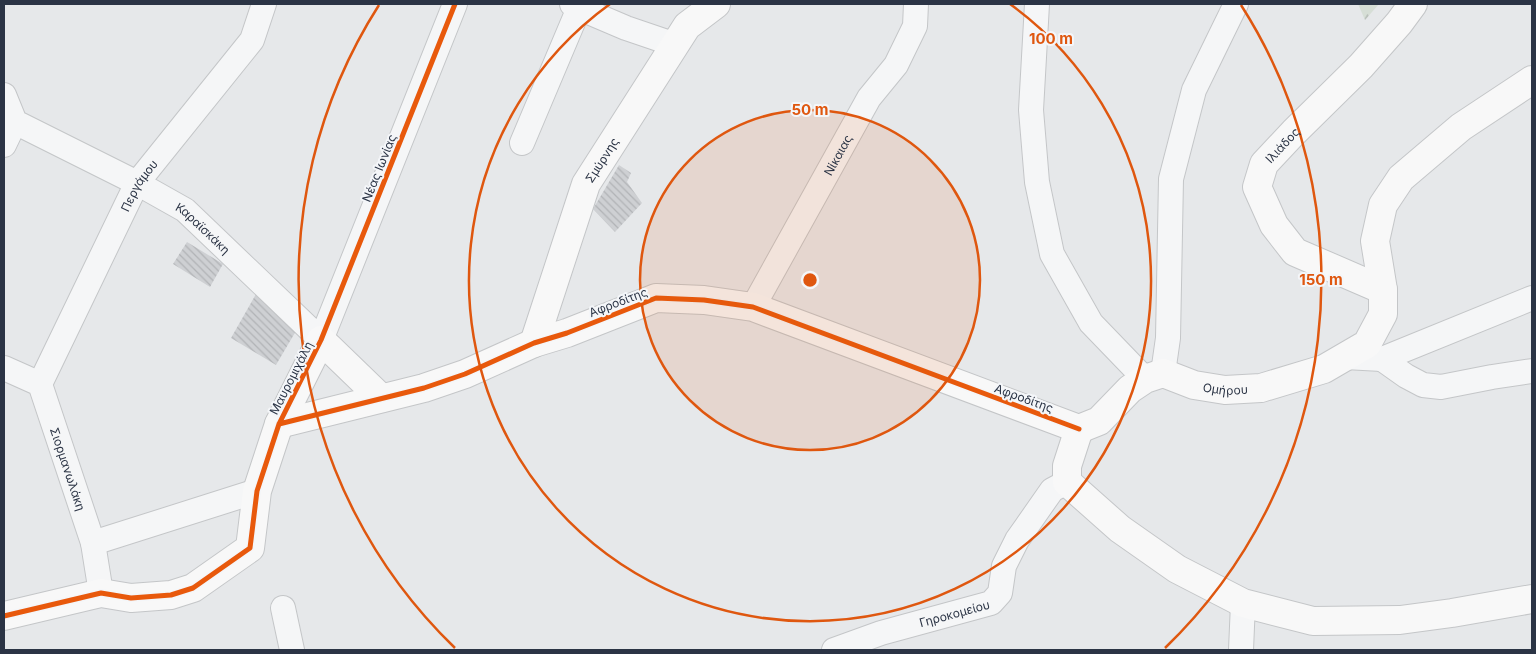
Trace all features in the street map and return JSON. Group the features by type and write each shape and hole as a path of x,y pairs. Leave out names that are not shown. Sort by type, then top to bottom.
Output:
{"street":[{"name":"Περγάμου","path":"40,384 137,183 252,40 264,4"},
{"name":"Νέας Ιωνίας","path":"321,340 455,4"},
{"name":"Σμύρνης","path":"534,343 586,184 686,25 716,4"},
{"name":"Νίκαιας","path":"753,307 869,98 896,65 914,26 916,4"},
{"name":"Ομήρου","path":"1037,4 1031,110 1037,182 1052,254 1091,323 1154,376 1209,388 1225,390 1261,388 1324,369 1368,344 1384,314 1383,290 1375,241 1383,205 1401,178 1461,127 1532,80"},
{"path":"1236,4 1194,90 1171,179 1168,338 1154,376 1130,389 1099,422 1079,428 1067,466 1067,482 1120,529 1177,569 1242,603 1312,621 1400,620 1532,599"},
{"name":"Ιλιάδος","path":"1383,290 1295,252 1274,225 1257,187 1264,164 1361,66 1413,4"},
{"path":"522,143 575,6 626,28 686,25"},
{"path":"4,95 15,122 4,145"},
{"name":"Καραϊσκάκη","path":"15,122 137,183 185,210 381,398"},
{"name":"Αφροδίτης","path":"279,424 424,388 466,374 534,343 566,333 656,298 704,300 753,307 1079,428"},
{"path":"1345,357 1382,359 1532,298"},
{"name":"Μαυρομιχάλη","path":"4,616 100,593 131,598 171,595 193,588 250,548 257,491 279,424 321,340"},
{"path":"1382,359 1406,376 1423,385 1441,387 1532,371"},
{"path":"4,368 40,384"},
{"name":"Σιορμανωλάκη","path":"40,384 93,543 100,593"},
{"name":"Γηροκομείου","path":"834,650 880,633 991,603 1000,593 1004,566 1017,540 1052,490 1067,482"},
{"path":"93,543 257,491"},
{"path":"1241,650 1242,603"},
{"path":"283,608 292,650"}],"green space":[{"path":"1358,4 1379,4 1365,20"}],"building":[{"path":"619,165 631,173 627,182 642,203 615,232 593,209"},
{"path":"187,242 223,264 210,287 173,264"},
{"path":"256,294 296,331 276,365 231,338"}],"cycle path":[{"path":"4,616 101,593 131,598 171,595 193,588 250,548 257,491 279,424 321,340 455,4"},
{"path":"279,424 424,388 465,374 534,343 567,333 656,298 704,300 753,307 1079,429"}]}
